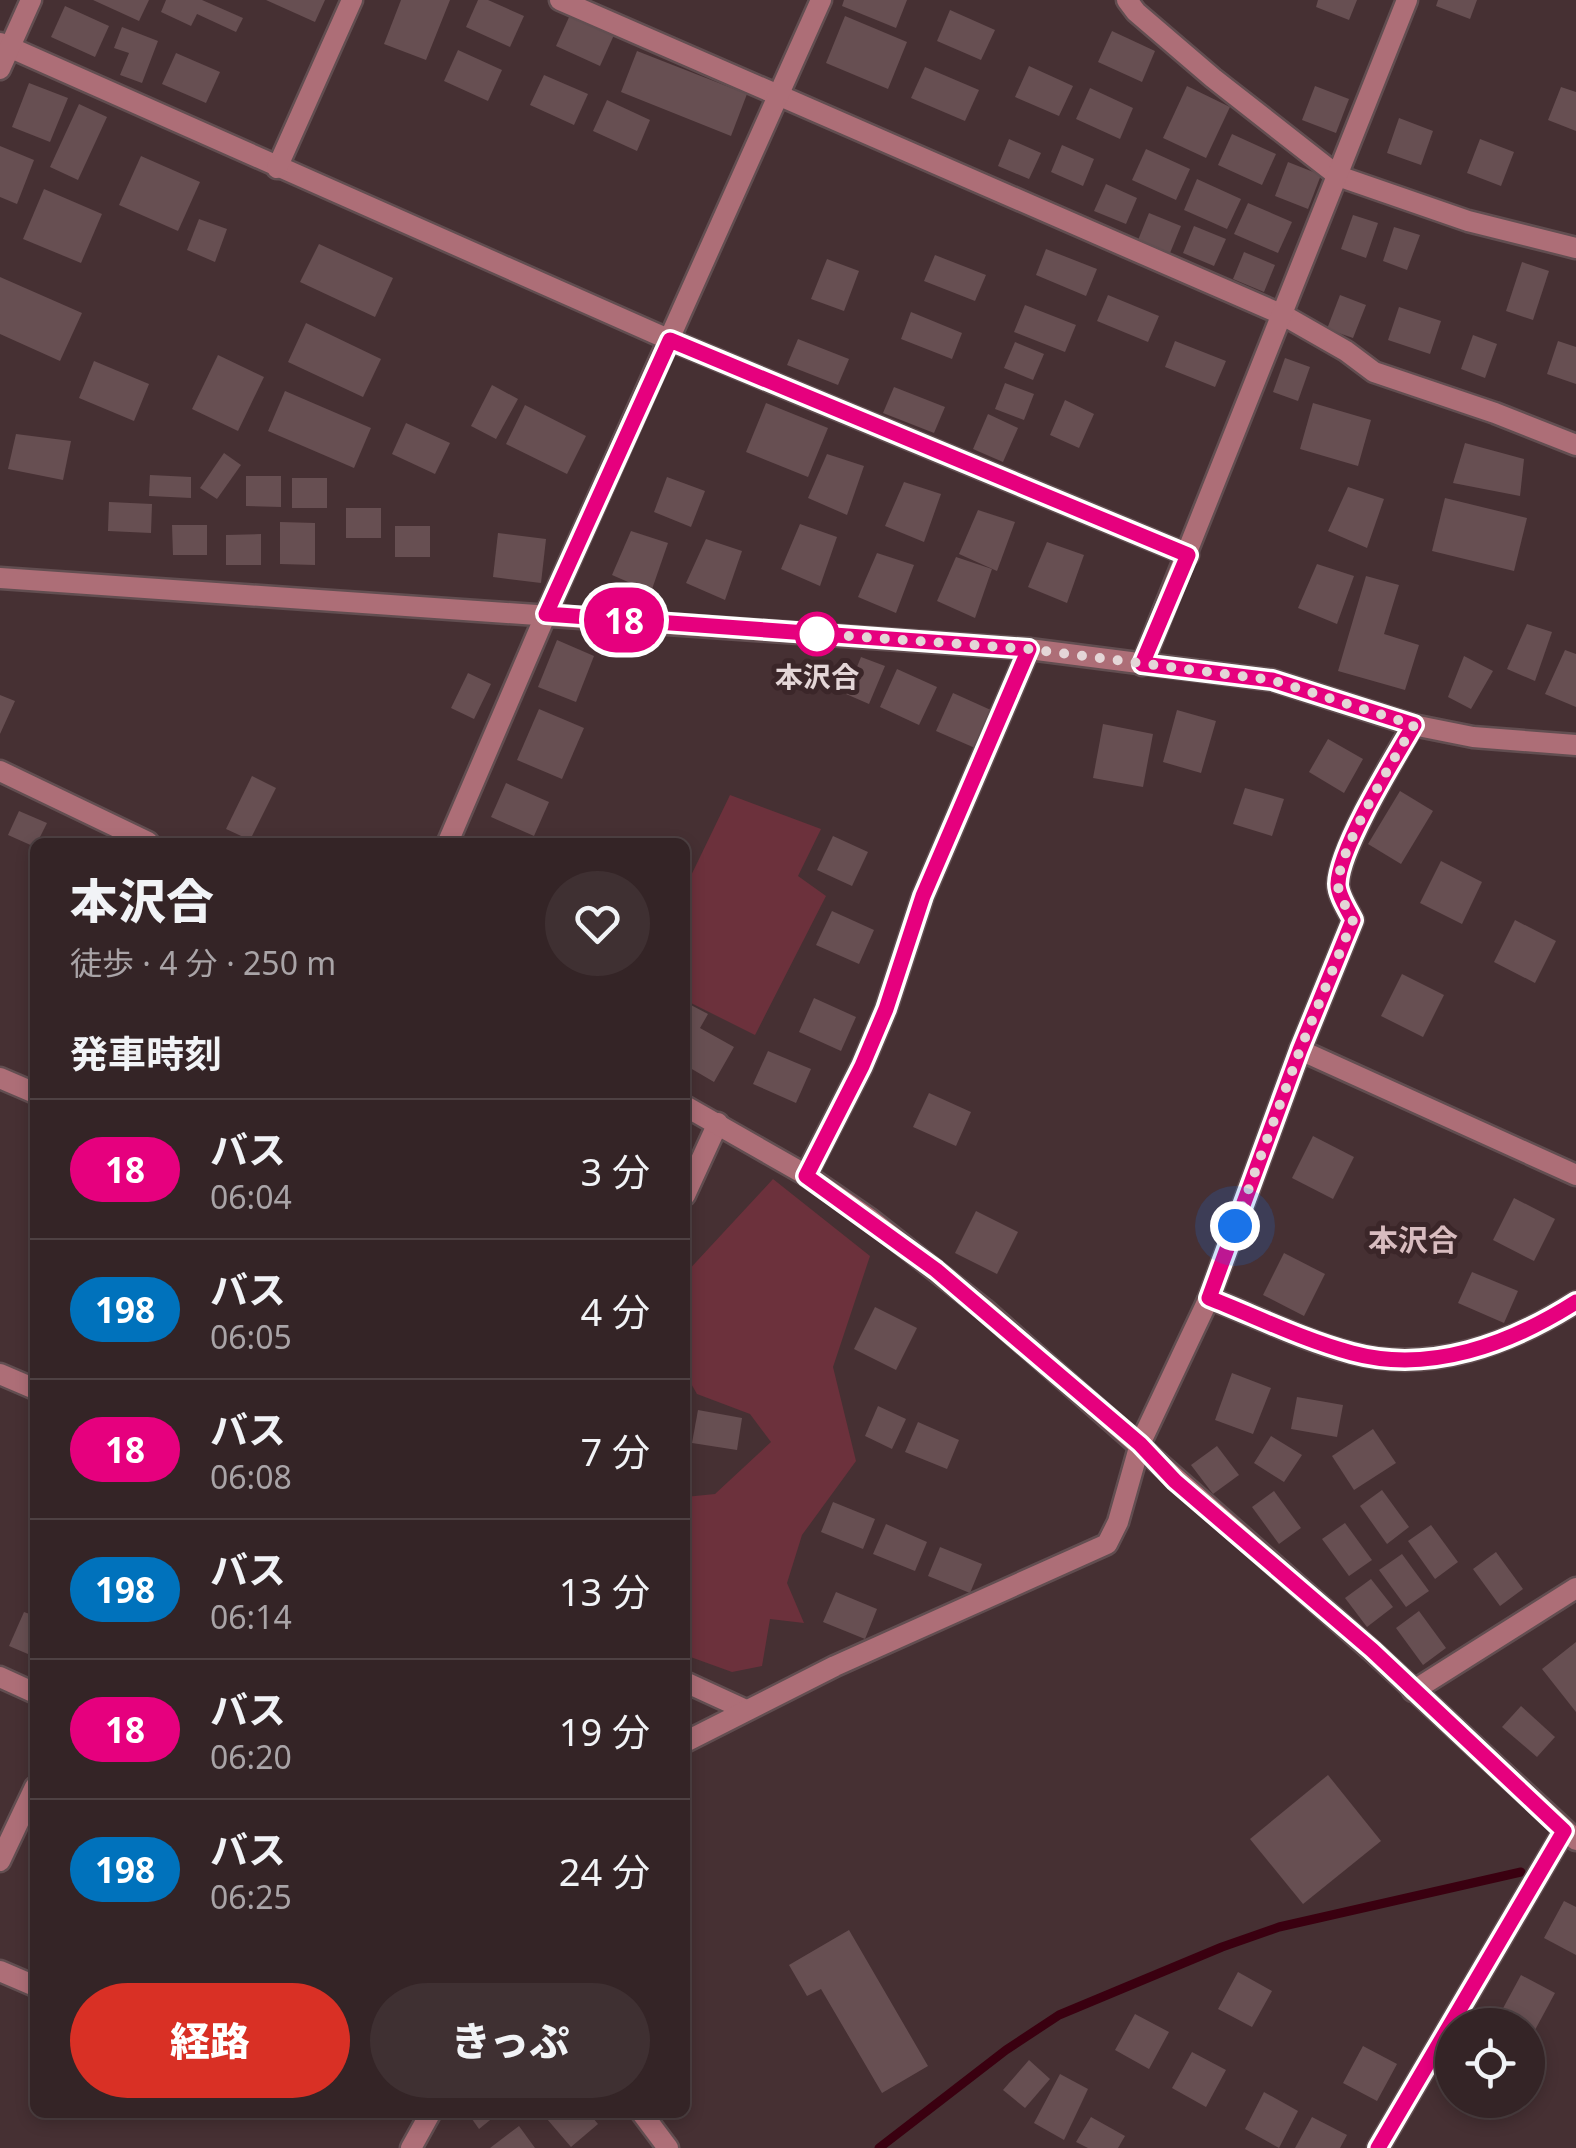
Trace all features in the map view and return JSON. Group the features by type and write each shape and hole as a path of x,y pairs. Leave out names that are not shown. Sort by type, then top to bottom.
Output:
{"street":[{"path":"0,69 6,46 31,0"},
{"path":"277,168 352,0"},
{"path":"560,0 1283,315 1374,372 1576,445"},
{"path":"450,838 821,0"},
{"path":"1127,0 1213,78 1338,176 1452,216 1576,248"},
{"path":"1142,664 1407,0"},
{"path":"6,46 670,340 1188,555"},
{"path":"0,578 1029,649 1272,680 1414,725 1473,737 1576,745"},
{"path":"806,1176 868,1052 923,896 1029,649"},
{"path":"690,1739 1107,1544 1118,1522 1140,1444 1209,1298 1300,1050 1353,920 1338,886 1344,860 1374,795 1414,725"},
{"path":"0,771 140,838"},
{"path":"1300,1050 1576,1175"},
{"path":"0,1078 30,1091"},
{"path":"690,1109 806,1176 936,1270 1372,1650 1570,1836 1378,2148"},
{"path":"690,1184 718,1123"},
{"path":"1209,1298 1352,1353 1407,1360 1477,1352 1576,1302"},
{"path":"0,1374 30,1388"},
{"path":"1413,1691 1576,1588"},
{"path":"0,1677 30,1691"},
{"path":"690,1684 746,1710"},
{"path":"0,1861 30,1797"},
{"path":"0,1971 30,1984"},
{"path":"411,2148 428,2118"},
{"path":"646,2118 668,2148"}],"shaded area":[{"path":"730,795 821,829 798,876 826,896 755,1035 690,1002 690,878"},
{"path":"773,1179 870,1256 833,1367 856,1461 802,1535 787,1583 804,1623 770,1619 762,1666 732,1672 690,1657 690,1496 715,1494 771,1442 750,1414 697,1394 690,1382 690,1269"}],"building":[{"path":"93,0 149,0 139,21"},
{"path":"166,0 202,0 243,18 236,32 197,14 191,26 161,12"},
{"path":"266,0 325,0 315,22"},
{"path":"401,0 450,0 426,60 384,44"},
{"path":"478,0 488,0 524,16 510,47 466,27"},
{"path":"844,0 907,0 896,28 842,6"},
{"path":"1318,0 1357,0 1349,20 1316,7"},
{"path":"1438,0 1477,0 1470,19 1436,6"},
{"path":"65,6 109,26 95,57 51,37"},
{"path":"950,10 995,30 981,60 937,41"},
{"path":"570,15 614,35 600,66 556,46"},
{"path":"845,16 907,42 888,89 826,63"},
{"path":"122,27 158,41 142,83 120,75 129,53 114,48"},
{"path":"1112,31 1155,51 1142,82 1098,62"},
{"path":"458,50 502,70 488,101 444,81"},
{"path":"637,51 747,94 731,136 621,92"},
{"path":"176,53 220,72 206,103 162,84"},
{"path":"1029,66 1073,86 1059,116 1015,97"},
{"path":"925,67 979,90 965,121 911,98"},
{"path":"544,75 588,94 574,125 530,105"},
{"path":"29,83 68,98 50,142 12,127"},
{"path":"1187,86 1230,107 1206,158 1163,138"},
{"path":"1315,86 1349,99 1336,133 1302,120"},
{"path":"1561,87 1576,92 1576,131 1548,120"},
{"path":"1090,88 1133,108 1120,139 1076,119"},
{"path":"607,100 650,120 637,151 593,131"},
{"path":"79,104 107,117 78,180 50,167"},
{"path":"1399,118 1433,131 1421,165 1387,153"},
{"path":"1232,134 1276,154 1262,185 1218,165"},
{"path":"1009,139 1041,153 1029,179 998,166"},
{"path":"1480,139 1514,152 1501,186 1467,173"},
{"path":"1062,145 1094,159 1083,186 1051,172"},
{"path":"0,146 34,160 17,204 0,197"},
{"path":"1146,149 1190,169 1176,200 1132,180"},
{"path":"141,156 200,182 178,231 119,205"},
{"path":"1288,162 1321,175 1308,209 1275,196"},
{"path":"1197,179 1241,199 1227,229 1184,210"},
{"path":"1106,184 1137,198 1126,224 1094,211"},
{"path":"44,189 102,214 81,263 23,239"},
{"path":"1248,203 1292,222 1278,253 1234,234"},
{"path":"1149,213 1181,226 1170,253 1138,240"},
{"path":"1353,215 1378,223 1366,258 1341,249"},
{"path":"199,219 227,229 215,262 187,250"},
{"path":"1194,226 1226,239 1214,266 1183,253"},
{"path":"1394,227 1420,235 1407,270 1383,261"},
{"path":"319,244 393,278 375,317 300,282"},
{"path":"1046,249 1097,269 1086,296 1036,275"},
{"path":"1244,252 1275,265 1264,292 1233,279"},
{"path":"935,255 986,275 975,301 924,281"},
{"path":"827,259 859,271 844,311 811,299"},
{"path":"1522,262 1549,271 1533,320 1506,311"},
{"path":"0,277 82,313 60,361 0,334"},
{"path":"1108,295 1159,316 1148,342 1097,321"},
{"path":"1340,295 1366,305 1353,338 1327,329"},
{"path":"1025,305 1076,325 1065,352 1014,332"},
{"path":"1399,307 1441,321 1430,354 1388,340"},
{"path":"911,312 962,333 952,359 901,339"},
{"path":"306,323 381,359 363,397 288,362"},
{"path":"1473,335 1497,344 1485,378 1461,369"},
{"path":"798,339 849,359 838,385 787,365"},
{"path":"1175,341 1226,361 1215,387 1165,367"},
{"path":"1558,341 1576,347 1576,384 1547,374"},
{"path":"1015,342 1044,354 1033,380 1004,368"},
{"path":"218,355 264,377 238,431 192,409"},
{"path":"1285,358 1310,367 1298,401 1273,392"},
{"path":"94,361 149,384 134,421 79,398"},
{"path":"1005,383 1034,394 1024,420 995,409"},
{"path":"492,385 518,399 496,439 471,426"},
{"path":"894,387 945,407 934,433 883,413"},
{"path":"285,391 371,428 354,468 268,431"},
{"path":"1065,400 1094,414 1079,448 1050,435"},
{"path":"766,403 828,428 808,477 746,452"},
{"path":"1313,403 1371,420 1358,466 1300,449"},
{"path":"525,405 586,436 567,474 506,444"},
{"path":"988,414 1018,428 1003,462 973,449"},
{"path":"406,423 450,443 435,474 392,454"},
{"path":"16,434 71,441 63,480 8,469"},
{"path":"1465,443 1524,459 1520,496 1453,483"},
{"path":"224,453 241,465 217,499 200,488"},
{"path":"827,454 864,466 847,515 808,498"},
{"path":"150,475 191,477 191,498 149,496"},
{"path":"246,476 281,476 281,507 246,506"},
{"path":"667,477 705,491 691,527 654,512"},
{"path":"292,478 327,478 327,508 292,508"},
{"path":"904,482 941,494 924,542 885,526"},
{"path":"1348,487 1384,499 1367,548 1328,531"},
{"path":"1445,498 1527,518 1514,571 1432,551"},
{"path":"109,502 152,504 151,533 108,531"},
{"path":"346,508 381,508 381,538 346,538"},
{"path":"978,510 1015,522 997,571 959,554"},
{"path":"280,522 315,523 315,565 280,564"},
{"path":"800,524 837,537 820,586 781,569"},
{"path":"172,525 207,525 207,555 173,555"},
{"path":"395,526 430,526 430,557 395,557"},
{"path":"631,531 668,543 651,592 612,575"},
{"path":"498,533 546,539 541,583 493,577"},
{"path":"261,534 261,565 226,565 226,535"},
{"path":"706,539 742,551 725,600 686,583"},
{"path":"1047,542 1084,555 1067,603 1028,587"},
{"path":"877,553 914,565 896,613 858,597"},
{"path":"956,557 992,569 975,618 937,601"},
{"path":"1317,564 1354,576 1337,624 1298,608"},
{"path":"1366,576 1399,585 1384,634 1419,645 1405,690 1338,671"},
{"path":"1527,624 1552,632 1535,681 1507,669"},
{"path":"557,640 594,656 576,702 538,687"},
{"path":"1565,650 1576,654 1576,707 1545,694"},
{"path":"1464,656 1493,671 1471,709 1448,697"},
{"path":"861,657 885,666 869,704 846,694"},
{"path":"897,669 937,687 919,725 880,707"},
{"path":"468,673 491,684 474,719 451,708"},
{"path":"953,693 993,711 975,748 936,731"},
{"path":"0,695 15,701 0,734"},
{"path":"539,709 584,728 562,779 517,760"},
{"path":"1177,710 1216,721 1201,773 1163,762"},
{"path":"1103,724 1153,734 1143,787 1093,778"},
{"path":"1328,739 1363,759 1344,793 1309,772"},
{"path":"252,776 276,788 251,838 226,829"},
{"path":"506,783 549,802 534,836 491,817"},
{"path":"1245,788 1284,799 1272,836 1233,824"},
{"path":"1400,791 1433,811 1401,864 1368,844"},
{"path":"19,811 47,823 40,838 30,838 30,845 8,835"},
{"path":"833,836 868,852 852,886 817,870"},
{"path":"1441,861 1482,882 1462,924 1420,903"},
{"path":"832,911 874,930 859,964 816,945"},
{"path":"1515,920 1556,941 1535,983 1494,962"},
{"path":"1402,974 1444,995 1423,1037 1381,1016"},
{"path":"814,998 856,1017 841,1051 799,1032"},
{"path":"690,1005 708,1014 700,1028 734,1047 714,1082 690,1068"},
{"path":"768,1051 811,1069 796,1103 753,1084"},
{"path":"929,1093 971,1112 956,1146 913,1127"},
{"path":"1313,1136 1354,1157 1333,1199 1292,1178"},
{"path":"1514,1198 1555,1219 1534,1261 1493,1240"},
{"path":"976,1211 1018,1232 997,1274 955,1253"},
{"path":"1284,1253 1325,1274 1304,1316 1263,1295"},
{"path":"1472,1272 1518,1291 1504,1323 1458,1303"},
{"path":"875,1307 917,1328 896,1370 854,1349"},
{"path":"1232,1373 1271,1388 1253,1434 1215,1420"},
{"path":"1297,1397 1343,1405 1337,1437 1291,1429"},
{"path":"878,1406 906,1419 892,1449 865,1436"},
{"path":"698,1410 742,1418 737,1450 692,1443"},
{"path":"918,1422 959,1440 947,1469 905,1452"},
{"path":"1373,1429 1396,1463 1354,1490 1332,1456"},
{"path":"1271,1436 1302,1455 1284,1482 1254,1463"},
{"path":"1217,1446 1239,1475 1213,1494 1191,1465"},
{"path":"1382,1490 1409,1527 1387,1544 1360,1506"},
{"path":"1274,1491 1301,1528 1279,1544 1252,1507"},
{"path":"833,1502 875,1519 863,1549 821,1532"},
{"path":"1345,1523 1372,1560 1349,1576 1322,1539"},
{"path":"886,1524 927,1542 915,1571 873,1554"},
{"path":"1431,1525 1458,1562 1435,1579 1408,1541"},
{"path":"940,1547 982,1564 970,1593 928,1576"},
{"path":"1496,1552 1523,1589 1500,1606 1473,1569"},
{"path":"1402,1554 1429,1591 1406,1607 1379,1570"},
{"path":"1371,1579 1393,1607 1367,1627 1345,1598"},
{"path":"836,1592 877,1609 865,1639 823,1622"},
{"path":"1419,1611 1446,1648 1423,1665 1396,1628"},
{"path":"24,1612 30,1614 30,1655 9,1646"},
{"path":"1576,1642 1576,1712 1542,1669"},
{"path":"1521,1706 1555,1737 1537,1757 1502,1727"},
{"path":"1328,1775 1381,1841 1303,1904 1250,1839"},
{"path":"1564,1901 1576,1907 1576,1955 1544,1938"},
{"path":"849,1930 928,2066 882,2093 821,1989 807,1996 789,1965"},
{"path":"1238,1972 1272,1991 1252,2027 1218,2009"},
{"path":"1521,1975 1555,1993 1545,2012 1545,2008 1503,2008"},
{"path":"1135,2014 1169,2032 1149,2069 1115,2050"},
{"path":"1363,2046 1397,2064 1377,2101 1343,2083"},
{"path":"1192,2052 1226,2070 1206,2107 1172,2088"},
{"path":"1029,2060 1050,2079 1025,2108 1003,2090"},
{"path":"1060,2074 1088,2089 1064,2140 1034,2123"},
{"path":"1264,2092 1298,2111 1279,2148 1245,2129"},
{"path":"1091,2117 1125,2136 1118,2148 1088,2148 1076,2142"},
{"path":"1312,2117 1347,2135 1340,2148 1295,2148"},
{"path":"471,2118 493,2118 479,2129"},
{"path":"546,2118 593,2118 598,2124 571,2147"},
{"path":"519,2126 535,2148 490,2148"}],"waterway":[{"path":"879,2148 1006,2050 1059,2015 1279,1927 1521,1872"}],"bus line":[{"name":"18","path":"1378,2148 1564,1831 1372,1650 1175,1481 1140,1444 984,1309 870,1219 806,1176 862,1066 886,1009 923,896 1029,649 546,614 670,340 1188,555 1142,664 1272,680 1414,725 1374,795 1344,860 1338,886 1353,920 1300,1050 1209,1298 1352,1353 1407,1360 1477,1352 1576,1302"}],"place":[{"name":"本沢合","path":"817,634"}],"district":[{"name":"本沢合","path":"1413,1239"}],"route":[{"path":"817,634 806,633 1029,649 1272,680 1414,725 1374,795 1344,860 1338,886 1353,920 1235,1226"}]}
